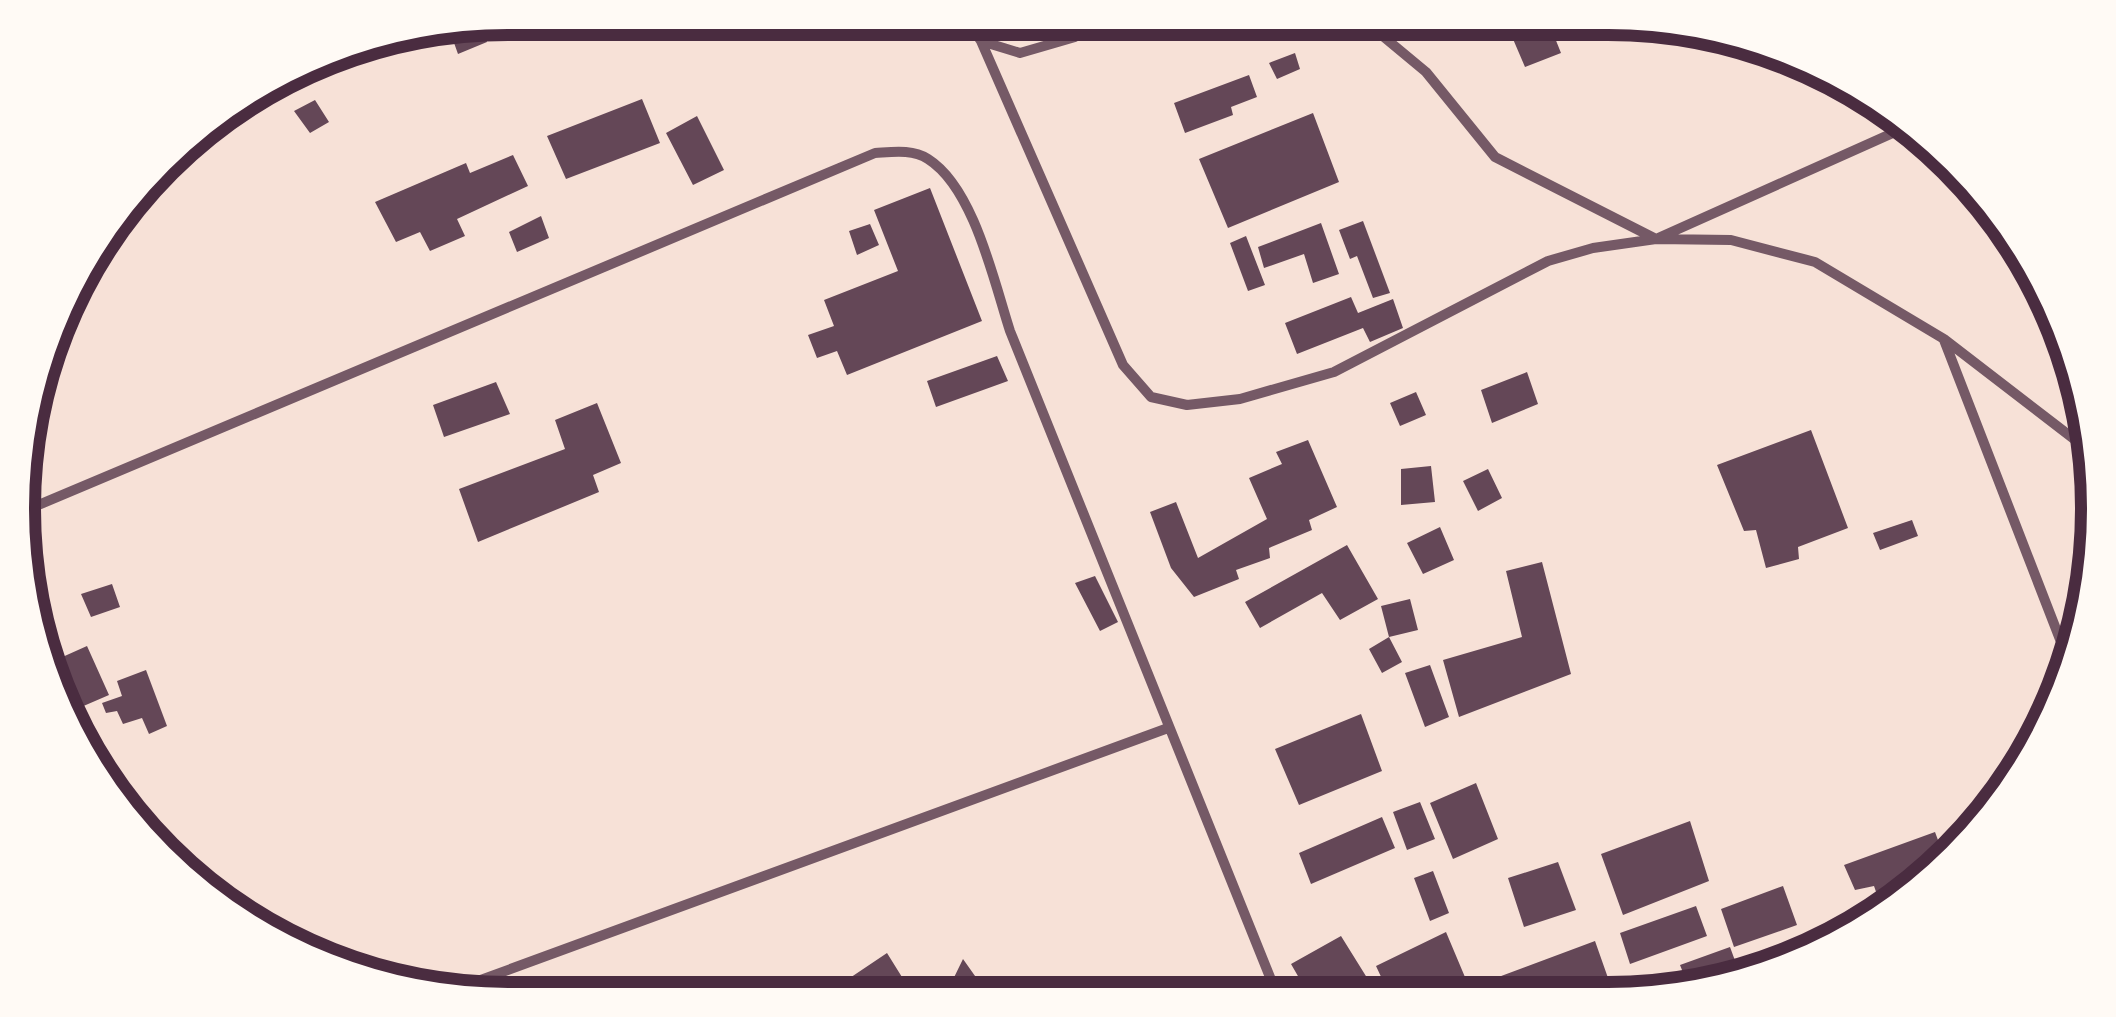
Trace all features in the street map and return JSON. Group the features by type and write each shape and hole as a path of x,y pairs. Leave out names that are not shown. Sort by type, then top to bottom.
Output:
{"street":[{"path":"976,35 1122,365 1151,397 1187,404 1240,399 1334,372 1548,261 1593,248 1656,238 1730,240 1815,262 1944,339 2076,442"},
{"path":"980,41 1020,53 1077,35"},
{"path":"1381,35 1426,72 1495,157 1656,238"},
{"path":"1656,238 1895,132"},
{"path":"35,506 875,153 906,151 928,158 961,194 968,209 1010,332 1272,982"},
{"path":"1944,339 2061,643"},
{"path":"478,981 1168,728"}],"building":[{"path":"1511,35 1554,35 1561,53 1525,67"},
{"path":"485,36 487,42 458,54 453,40"},
{"path":"1295,53 1300,69 1277,79 1269,63"},
{"path":"1249,75 1257,97 1231,107 1233,115 1185,133 1174,103"},
{"path":"642,99 660,143 566,179 547,136"},
{"path":"315,100 329,122 310,133 294,111"},
{"path":"1313,113 1339,182 1228,228 1199,159"},
{"path":"697,116 724,170 693,185 666,133"},
{"path":"513,155 528,186 457,219 465,236 430,251 420,232 396,242 375,202 466,163 470,173"},
{"path":"930,188 982,321 847,375 837,351 817,358 808,335 834,326 824,300 898,271 874,210"},
{"path":"541,216 549,238 517,252 509,232"},
{"path":"1363,221 1390,293 1373,298 1357,256 1350,259 1339,230"},
{"path":"1321,223 1339,274 1313,283 1304,254 1264,268 1258,247"},
{"path":"870,224 879,245 857,255 849,231"},
{"path":"1246,236 1265,285 1248,291 1230,243"},
{"path":"1351,297 1358,313 1393,299 1403,328 1370,342 1363,328 1297,354 1285,323"},
{"path":"997,356 1008,381 936,407 927,381"},
{"path":"1527,372 1538,404 1492,423 1481,390"},
{"path":"496,382 510,414 444,437 433,405"},
{"path":"1416,392 1426,415 1400,426 1390,403"},
{"path":"597,403 621,463 593,475 599,492 478,542 459,489 565,449 555,420"},
{"path":"1811,430 1848,528 1798,547 1799,559 1766,568 1756,530 1744,531 1717,465"},
{"path":"1308,440 1337,507 1309,520 1312,530 1269,548 1270,558 1236,570 1239,579 1194,597 1171,568 1150,512 1176,502 1198,558 1267,519 1249,478 1282,464 1276,452"},
{"path":"1431,466 1435,502 1401,505 1401,469"},
{"path":"1488,469 1502,498 1478,511 1463,481"},
{"path":"1912,520 1918,536 1880,550 1873,533"},
{"path":"1440,527 1454,560 1423,574 1407,543"},
{"path":"1347,545 1378,599 1340,620 1322,593 1260,628 1245,602"},
{"path":"1542,562 1571,674 1459,717 1443,660 1522,637 1506,571"},
{"path":"1095,576 1118,622 1100,631 1075,583"},
{"path":"112,584 120,607 91,617 81,594"},
{"path":"1410,599 1418,630 1389,637 1381,606"},
{"path":"1389,637 1402,662 1382,673 1369,649"},
{"path":"87,646 109,695 79,708 59,658"},
{"path":"1430,665 1449,717 1425,727 1405,673"},
{"path":"146,670 167,726 149,734 142,718 123,724 117,711 106,713 102,703 122,696 117,681"},
{"path":"1361,714 1382,771 1299,805 1275,749"},
{"path":"1476,783 1498,839 1453,859 1430,803"},
{"path":"1420,802 1435,839 1407,850 1393,812"},
{"path":"1382,817 1395,848 1311,884 1299,853"},
{"path":"1690,821 1709,881 1623,915 1601,854"},
{"path":"1935,832 1940,845 1878,897 1874,886 1855,890 1844,865"},
{"path":"1558,862 1576,910 1524,927 1508,878"},
{"path":"1433,871 1449,913 1430,921 1414,878"},
{"path":"1783,886 1797,925 1734,947 1721,909"},
{"path":"1696,906 1707,936 1630,964 1620,933"},
{"path":"1446,932 1467,982 1383,982 1376,966"},
{"path":"1341,936 1369,981 1301,982 1291,964"},
{"path":"1595,941 1609,982 1608,982 1485,982"},
{"path":"1730,947 1736,964 1684,976 1680,965"},
{"path":"887,953 905,982 844,982"},
{"path":"963,959 979,982 952,982"}]}
